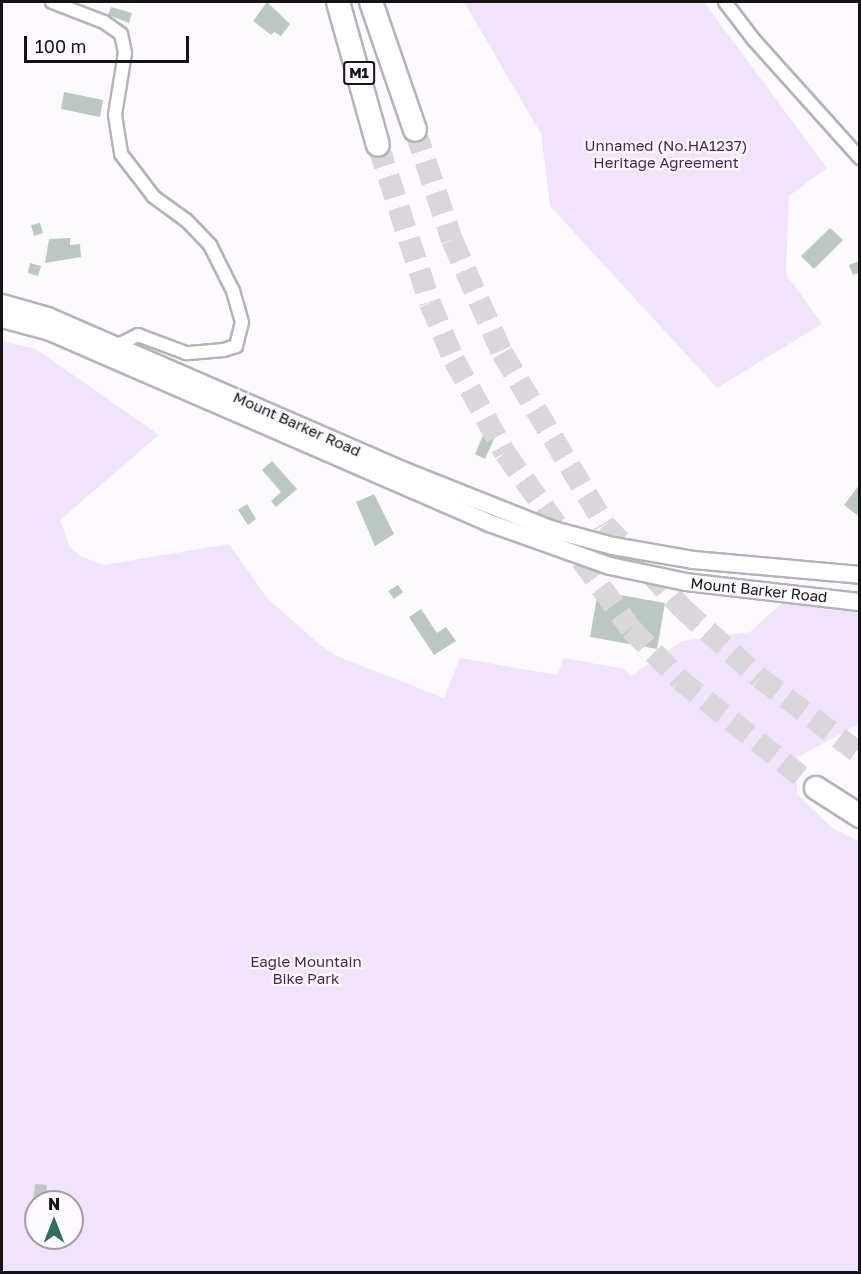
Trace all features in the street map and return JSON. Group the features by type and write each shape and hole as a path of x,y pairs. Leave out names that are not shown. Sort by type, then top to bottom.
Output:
{"highway":[{"name":"M1","path":"338,2 378,145"},
{"name":"M1","path":"370,2 416,130"},
{"path":"816,788 860,816"}],"main road":[{"name":"Mount Barker Road","path":"2,303 36,312 114,353 489,523 590,559 686,582 860,602"},
{"name":"Mount Barker Road","path":"2,319 114,353 504,512 594,541 693,560 860,575"},
{"path":"590,559 594,541"}],"street":[{"path":"52,2 104,22 121,34 125,53 115,115 121,154 154,198 186,220 210,245 233,291 242,322 236,346 224,350 186,353 138,335 114,353"},
{"path":"725,2 754,40 860,158"}],"green space":[{"name":"Unnamed (No.HA1237) Heritage Agreement","path":"464,2 704,2 827,168 789,196 786,274 822,324 717,388 550,206 541,134"},
{"name":"Eagle Mountain Bike Park","path":"2,341 36,349 159,435 60,520 70,547 80,556 104,565 229,544 268,599 320,645 339,657 444,698 460,658 557,675 564,658 624,669 631,676 682,641 750,632 781,604 838,599 859,602 859,724 796,758 797,794 832,828 859,841 859,1272 2,1272"}],"building":[{"path":"267,2 290,24 281,36 274,32 271,35 253,21"},
{"path":"111,7 132,13 129,23 108,15"},
{"path":"64,92 103,100 100,117 61,109"},
{"path":"40,223 43,233 34,236 31,225"},
{"path":"830,228 843,240 814,269 801,256"},
{"path":"70,238 70,245 80,244 81,257 45,263 49,239"},
{"path":"860,261 860,272 853,275 849,265"},
{"path":"30,263 41,266 38,276 28,273"},
{"path":"487,426 498,430 485,459 475,454"},
{"path":"272,461 297,489 276,507 271,501 281,492 262,470"},
{"path":"860,484 860,517 844,505"},
{"path":"374,494 394,534 375,546 356,502"},
{"path":"247,504 256,519 248,525 238,510"},
{"path":"398,585 403,592 394,599 388,591"},
{"path":"598,591 665,603 657,649 590,637"},
{"path":"421,609 437,633 446,627 456,641 434,655 409,617"},
{"path":"35,1184 47,1185 47,1190 34,1190"}],"tunnel":[{"path":"415,130 452,240 502,353 605,525 683,609 760,678 860,754"},
{"path":"378,145 430,303 454,360 505,453 631,629 680,680 816,788"}]}
